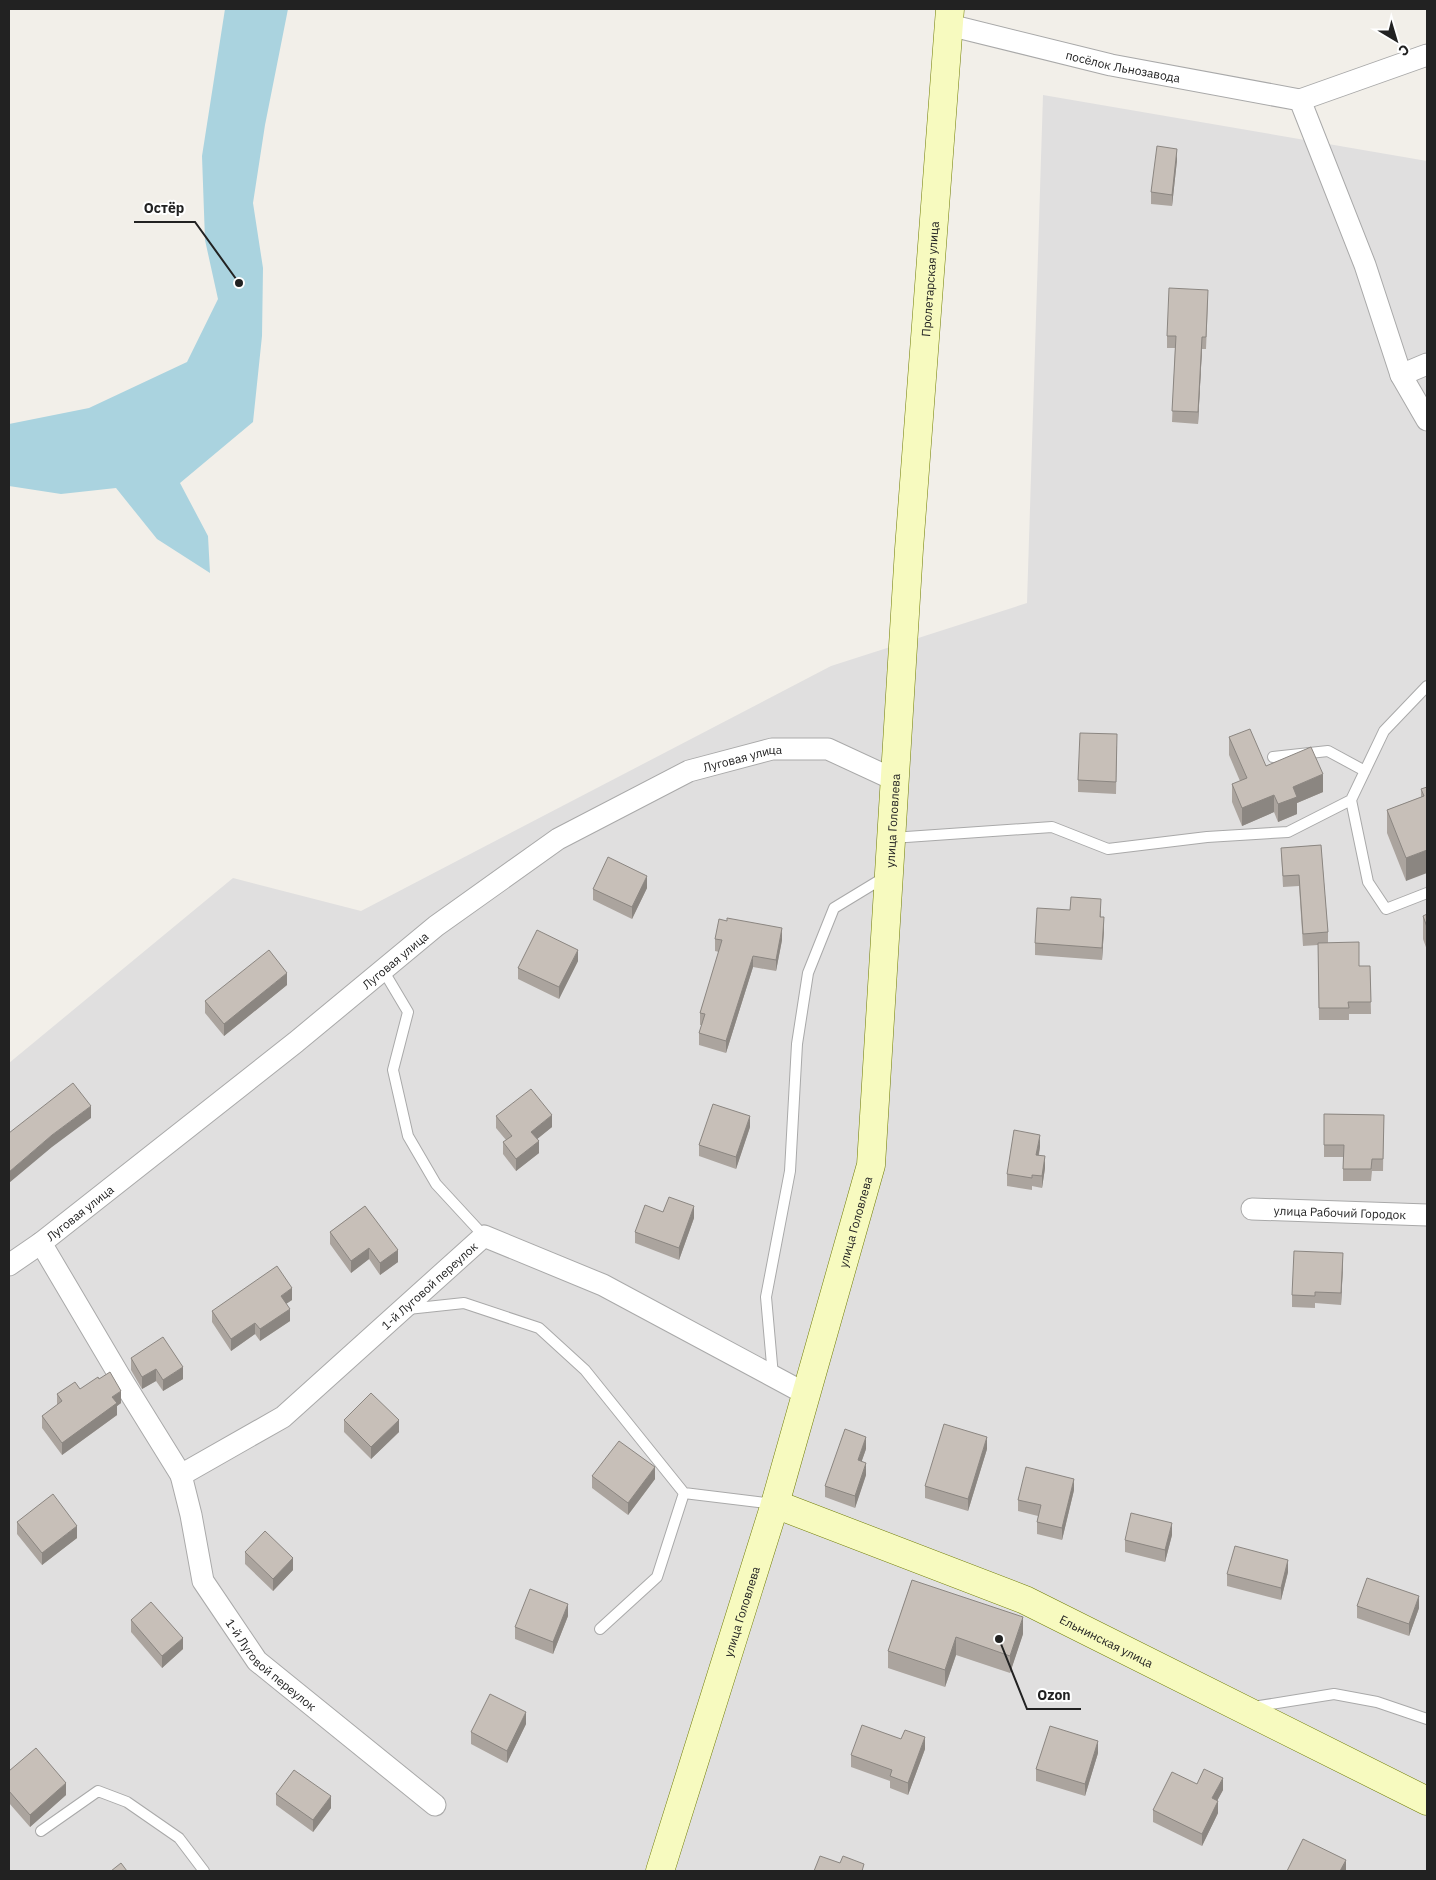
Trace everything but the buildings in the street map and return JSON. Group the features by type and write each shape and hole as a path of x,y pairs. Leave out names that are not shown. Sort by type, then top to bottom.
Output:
{"main road":[{"name":"Пролетарская улица","path":"909,549 949,17"},
{"name":"улица Головлева","path":"660,1871 775,1504 870,1165 909,549"},
{"name":"Ельнинская улица","path":"775,1504 1025,1600 1427,1801"}],"street":[{"name":"посёлок Льнозавода","path":"949,17 1111,65 1300,100"},
{"path":"1427,55 1300,100 1365,265 1400,375 1427,420"},
{"path":"1400,375 1427,364"},
{"name":"Луговая улица","path":"9,1264 41,1243 288,1048 436,926 558,839 689,772 772,749 828,749 895,780"},
{"name":"улица Рабочий Городок","path":"1252,1209 1427,1215"},
{"name":"1-й Луговой переулок","path":"181,1474 283,1417 484,1236 603,1285 806,1394"},
{"name":"1-й Луговой переулок","path":"41,1243 119,1375 181,1474 203,1580 257,1661 435,1806"}],"lane":[{"path":"891,838 1052,827 1108,849 1207,837 1288,832 1351,800 1384,731 1427,686"},
{"path":"1273,757 1328,751 1365,771"},
{"path":"1351,800 1368,882 1386,909 1427,893"},
{"path":"772,1376 766,1298 790,1171 797,1044 808,973 834,908 889,875"},
{"path":"383,970 408,1012 393,1070 408,1136 436,1184 484,1236"},
{"path":"405,1309 464,1303 539,1328 585,1370 684,1493 775,1504"},
{"path":"600,1629 657,1577 684,1493"},
{"path":"1241,1708 1334,1694 1377,1702 1427,1719"},
{"path":"41,1831 98,1791 127,1802 179,1838 204,1871"}],"shaded area":[{"path":"1043,95 1427,161 1427,1871 9,1871 9,1063 233,878 361,911 831,666 1027,603"}],"water":[{"path":"225,9 288,9 265,125 253,203 263,268 262,336 253,422 180,483 208,536 210,573 157,539 116,488 61,494 9,486 9,424 89,408 187,362 218,299 205,240 202,156"}],"place":[{"name":"Остёр","path":"239,283"},
{"name":"Ozon","path":"999,1639"}]}
